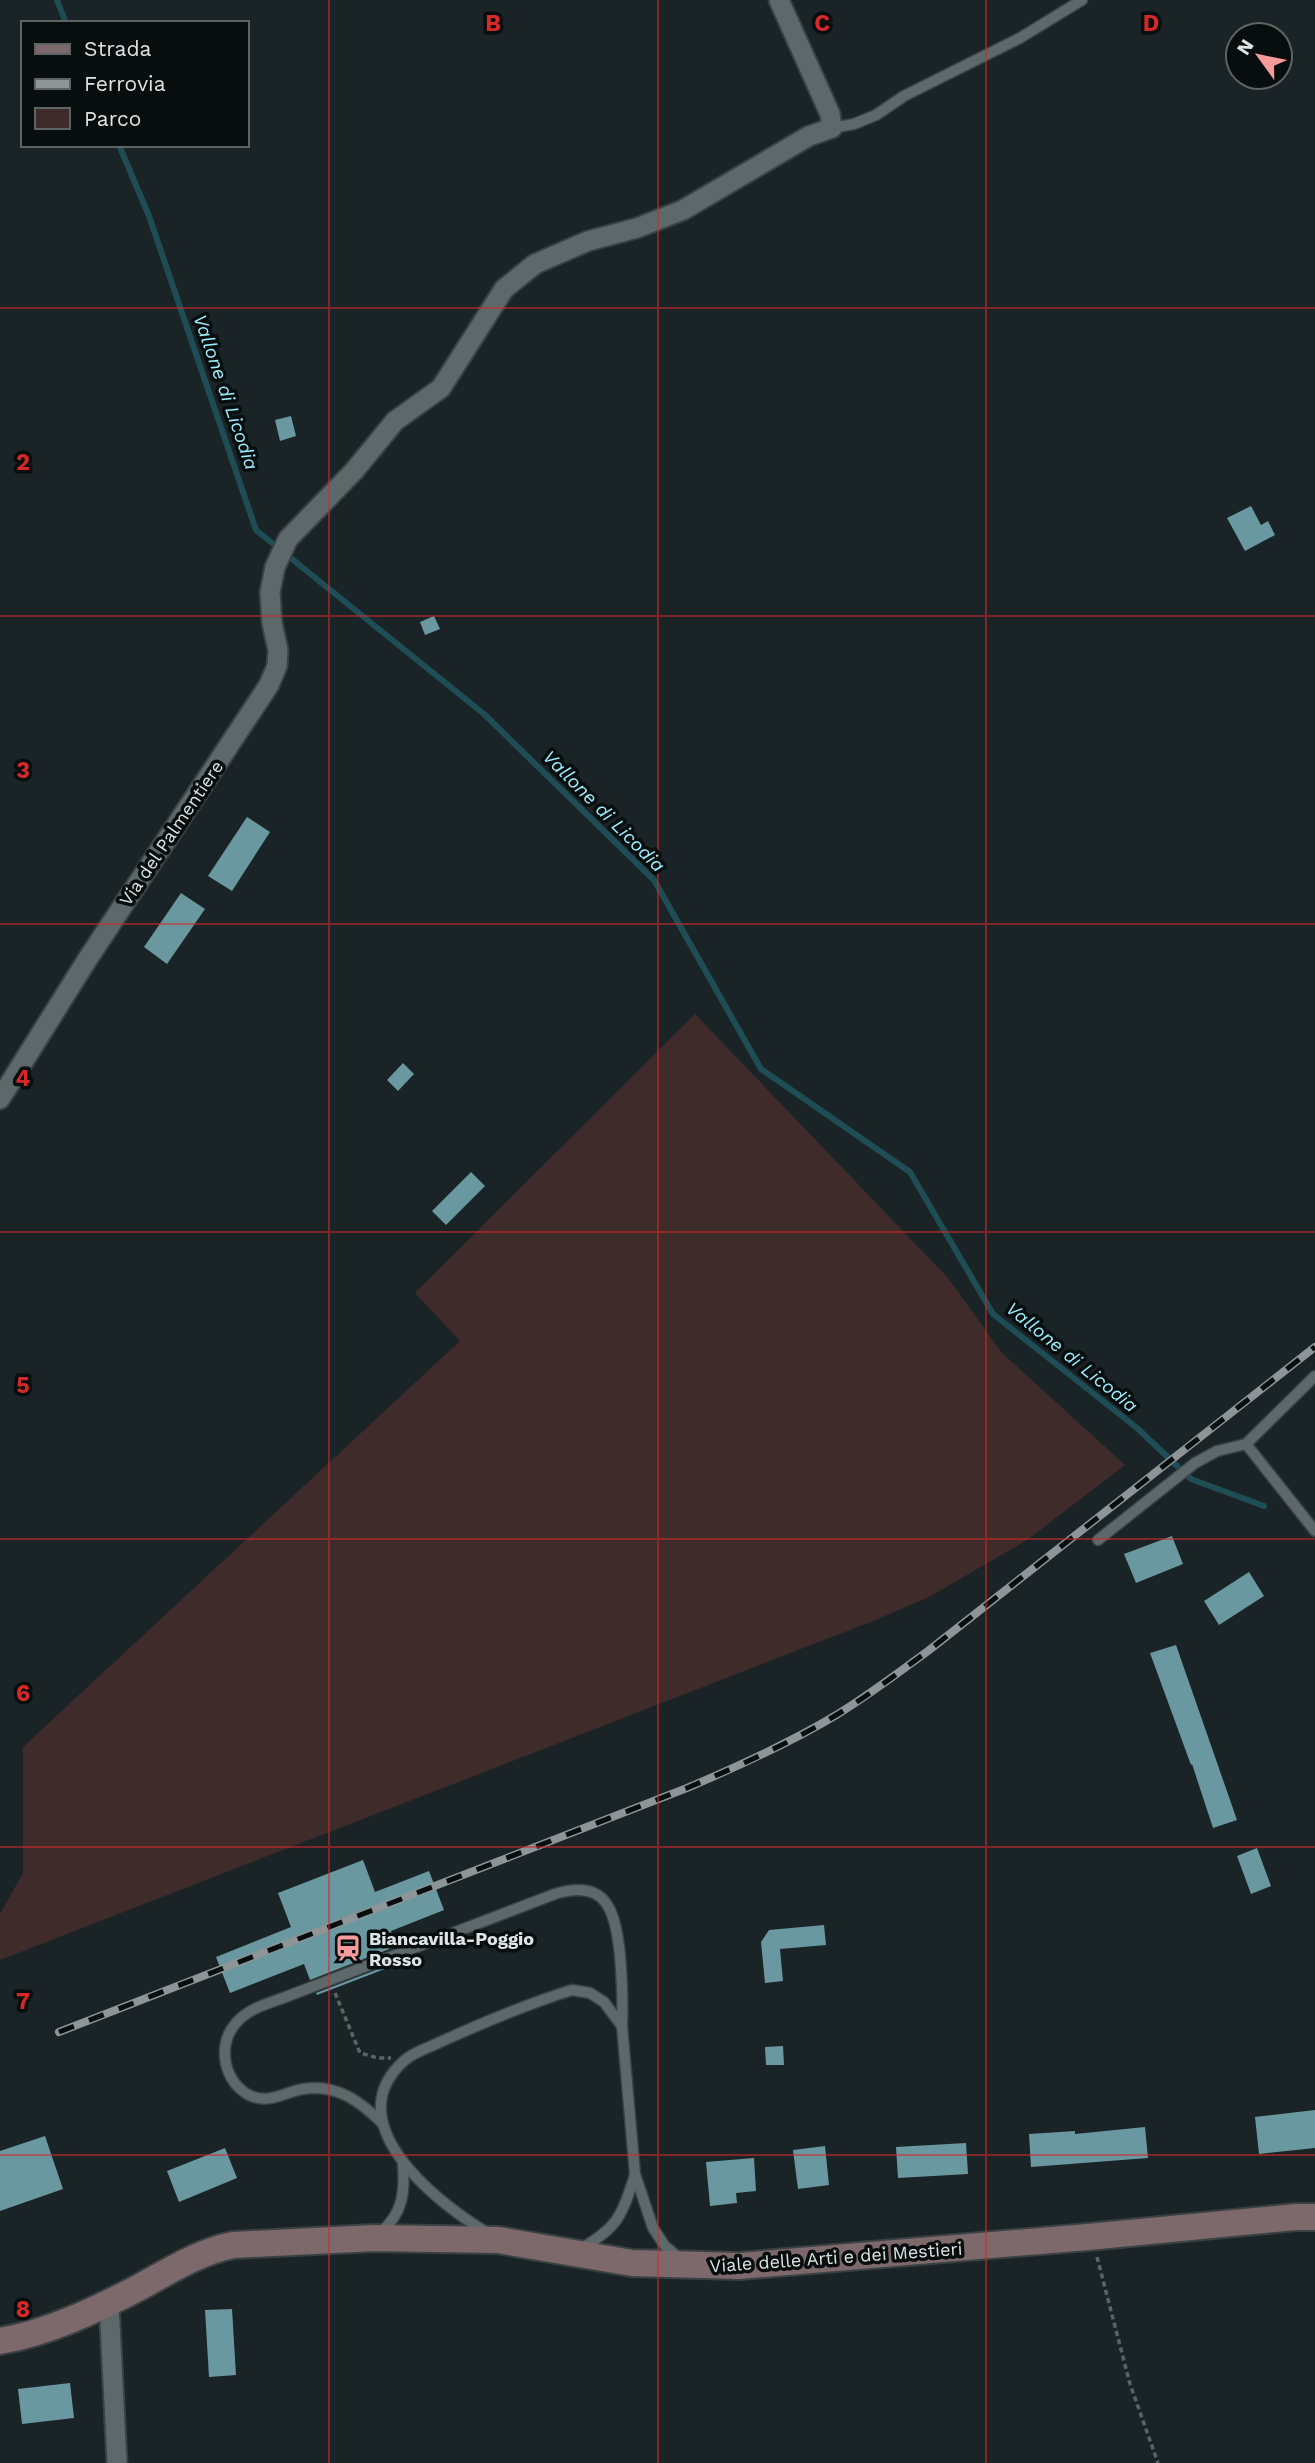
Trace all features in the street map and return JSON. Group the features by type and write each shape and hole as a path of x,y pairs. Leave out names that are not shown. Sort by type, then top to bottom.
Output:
{"street":[{"path":"779,0 830,114 832,128"},
{"name":"Via del Palmentiere","path":"0,1099 87,960 269,685 277,666 278,650 272,623 270,592 281,550 288,539 354,471 395,421 441,388 504,289 535,264 588,241 636,228 683,210 809,136 832,128"},
{"name":"Viale delle Arti e dei Mestieri","path":"0,2341 40,2330 109,2303 212,2249 233,2245 374,2238 498,2240 632,2263 739,2266 1315,2217"},
{"path":"109,2303 117,2463"}],"lane":[{"path":"832,128 853,124 876,115 904,96 1020,38 1082,0"},
{"path":"1098,1541 1195,1463 1217,1451 1247,1444 1315,1376"},
{"path":"1247,1444 1315,1531"},
{"path":"498,2240 455,2214 431,2193 403,2164 382,2123 366,2106 336,2090 303,2089 271,2099 254,2097 234,2082 227,2068 225,2046 235,2023 250,2011 555,1894 582,1889 606,1902 614,1915 624,1993 622,2026 635,2174 653,2228 665,2246 687,2266"},
{"path":"382,2123 380,2105 394,2072 407,2058 461,2032 572,1990 590,1993 604,2002 622,2026"},
{"path":"374,2238 390,2225 402,2204 403,2164"},
{"path":"571,2253 611,2228 624,2211 635,2174"}],"path":[{"path":"330,1980 360,2053 378,2058 407,2058"},
{"path":"1088,2237 1099,2262 1130,2384 1158,2463"}],"green space":[{"path":"695,1014 948,1278 1002,1353 1125,1465 1027,1540 929,1597 0,1960 0,1914 23,1873 23,1747 460,1341 415,1293"}],"building":[{"path":"291,416 296,436 280,441 275,420"},
{"path":"1251,506 1261,525 1268,521 1275,535 1245,551 1227,518"},
{"path":"434,616 440,629 425,635 420,622"},
{"path":"247,817 270,832 232,891 208,876"},
{"path":"181,893 205,909 167,964 144,947"},
{"path":"403,1063 414,1074 398,1091 387,1080"},
{"path":"471,1172 485,1186 446,1225 432,1211"},
{"path":"1172,1536 1183,1564 1136,1583 1124,1554"},
{"path":"1249,1572 1264,1596 1219,1625 1204,1601"},
{"path":"1176,1645 1237,1820 1213,1828 1150,1653"},
{"path":"1257,1848 1271,1886 1251,1894 1237,1856"},
{"path":"363,1860 375,1892 429,1871 444,1910 391,1931 397,1946 310,1980 304,1964 230,1993 216,1957 291,1927 278,1893"},
{"path":"824,1925 826,1945 780,1949 783,1981 765,1983 761,1942 769,1930"},
{"path":"402,1960 403,1962 317,1995 316,1993"},
{"path":"783,2046 784,2065 766,2065 765,2047"},
{"path":"1315,2110 1315,2148 1259,2154 1255,2117"},
{"path":"1145,2127 1148,2158 1031,2167 1029,2134 1075,2131 1075,2134"},
{"path":"45,2136 63,2189 0,2211 0,2151"},
{"path":"966,2143 968,2174 898,2178 896,2147"},
{"path":"825,2146 829,2185 798,2189 793,2150"},
{"path":"225,2148 237,2178 179,2202 167,2171"},
{"path":"754,2158 756,2191 736,2193 737,2203 710,2206 706,2162"},
{"path":"232,2309 236,2375 209,2377 205,2310"},
{"path":"70,2383 74,2418 22,2424 18,2389"}],"waterway":[{"name":"Vallone di Licodia","path":"57,0 65,21"},
{"name":"Vallone di Licodia","path":"120,147 149,216 256,530 484,714 654,880 761,1069 910,1172 993,1314 1137,1428 1191,1479 1264,1506"}],"railway":[{"path":"59,2032 687,1788 801,1735 861,1699 928,1651 1315,1347"}],"place":[{"name":"Biancavilla-Poggio Rosso","path":"348,1948"}]}
